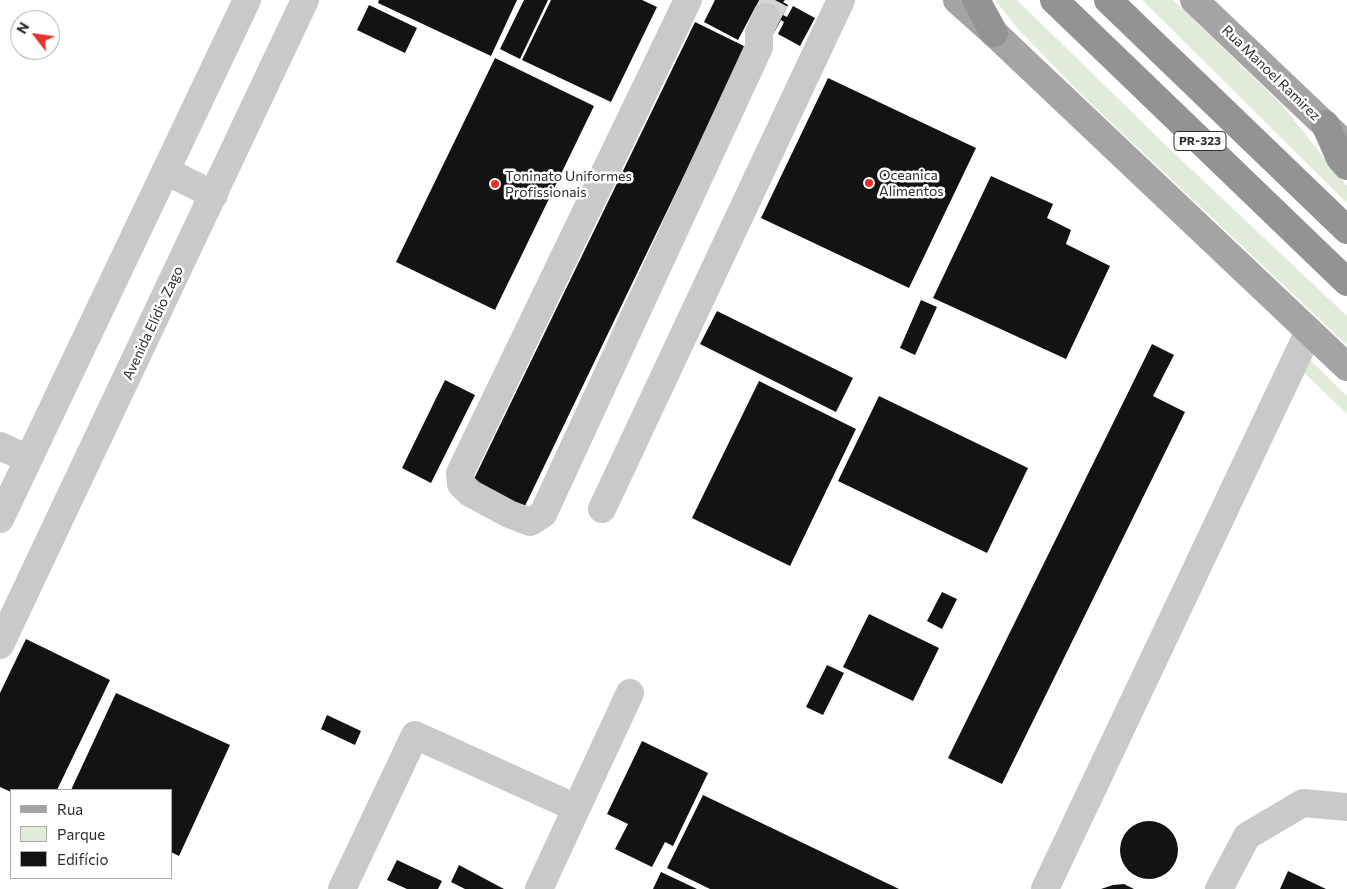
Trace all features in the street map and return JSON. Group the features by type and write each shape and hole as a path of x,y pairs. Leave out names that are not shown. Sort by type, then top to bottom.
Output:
{"highway":[{"path":"976,0 994,33"},
{"name":"PR-323","path":"1054,0 1347,282"},
{"name":"PR-323","path":"1108,0 1347,230"},
{"path":"1325,124 1340,158 1347,166"}],"main road":[{"path":"957,0 1347,367"},
{"name":"Rua Manoel Ramirez","path":"1194,0 1347,146"}],"street":[{"path":"0,519 247,0"},
{"name":"Avenida Elídio Zago","path":"0,645 305,0"},
{"path":"688,0 460,472 461,484 470,493 509,514 530,522 543,514 759,48 758,33 766,17"},
{"path":"602,509 841,0"},
{"path":"166,171 214,195"},
{"path":"1045,889 1309,331"},
{"path":"0,446 28,459"},
{"path":"539,889 630,693"},
{"path":"342,889 415,735 576,808"},
{"path":"1219,889 1247,836 1303,803 1347,807"}],"green space":[{"path":"995,0 1017,0 1174,153 1347,316 1347,345 1086,99 1018,29"},
{"path":"1142,0 1173,0 1281,104 1347,186 1347,203"},
{"path":"1308,358 1347,396 1347,414 1300,369"}],"building":[{"path":"379,0 517,0 491,56 378,3"},
{"path":"524,0 548,0 520,59 500,49"},
{"path":"551,0 642,0 657,7 611,102 522,60"},
{"path":"715,0 785,0 783,2 788,5 783,15 787,17 793,6 815,18 800,46 778,34 784,22 781,20 774,33 767,29 763,10 756,6 738,40 704,22"},
{"path":"369,5 417,28 405,53 357,30"},
{"path":"695,22 746,47 524,508 472,483"},
{"name":"Toninato Uniformes Profissionais","path":"495,58 594,106 495,310 396,262"},
{"name":"Oceanica Alimentos","path":"828,78 976,148 909,288 761,218"},
{"path":"991,176 1053,204 1047,218 1071,230 1066,244 1110,266 1066,359 933,298"},
{"path":"921,300 937,307 915,355 900,348"},
{"path":"717,311 853,378 836,412 700,344"},
{"path":"1152,344 1174,355 1153,396 1185,412 1002,784 948,758"},
{"path":"445,380 475,395 431,483 402,468"},
{"path":"759,381 856,429 790,566 692,518"},
{"path":"879,396 1028,468 987,553 838,481"},
{"path":"942,592 957,599 942,629 927,621"},
{"path":"869,614 939,648 913,701 843,667"},
{"path":"26,639 110,680 57,789 10,789 10,792 0,787 0,693"},
{"path":"827,665 844,673 823,715 806,707"},
{"path":"116,693 230,745 179,856 172,852 172,789 71,789"},
{"path":"327,715 361,731 355,745 321,729"},
{"path":"642,741 708,773 673,846 665,842 652,867 615,849 628,824 607,814"},
{"path":"703,795 899,889 710,889 667,868"},
{"path":"1149,821 1160,823 1173,834 1178,850 1176,861 1165,874 1149,879 1138,877 1125,866 1120,850 1122,839 1133,826"},
{"path":"397,860 442,881 438,889 407,889 387,880"},
{"path":"459,865 504,889 465,889 451,882"},
{"path":"1288,871 1326,889 1280,889"},
{"path":"661,872 697,889 653,889"},
{"path":"1124,884 1134,889 1101,889 1113,885"}],"tunnel":[{"path":"766,17 775,0"}],"place":[{"name":"Oceanica Alimentos","path":"869,183"},
{"name":"Toninato Uniformes Profissionais","path":"495,184"}]}
